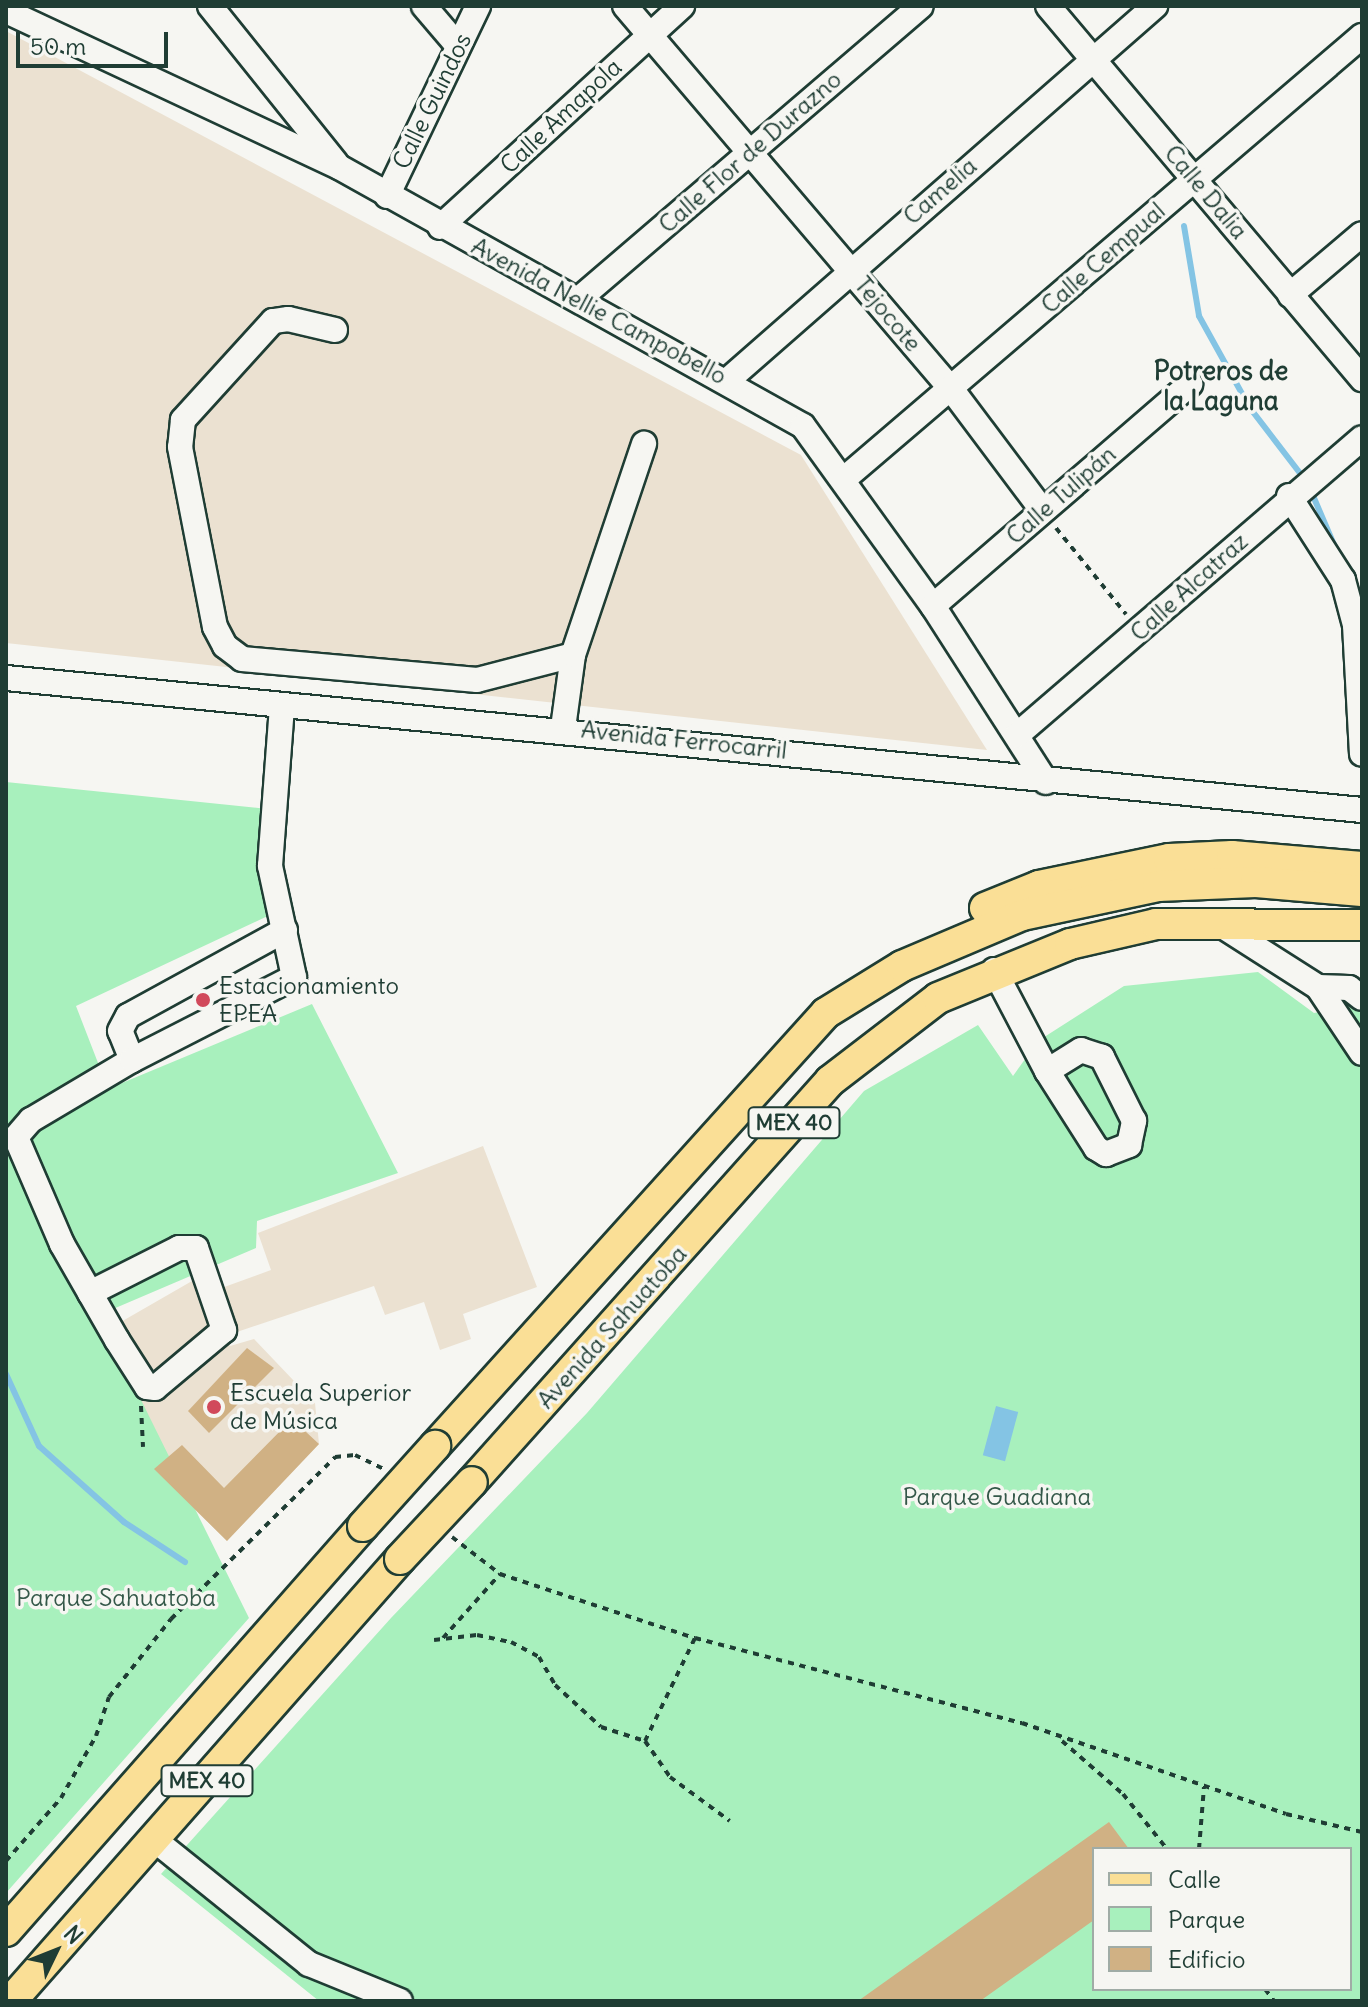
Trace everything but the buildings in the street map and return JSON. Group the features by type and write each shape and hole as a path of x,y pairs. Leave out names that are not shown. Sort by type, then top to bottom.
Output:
{"main road":[{"path":"826,1013 857,974 892,952 1039,886 1169,859 1232,856 1362,867"},
{"name":"MEX 40","path":"6,1931 363,1526 826,1013 960,940 1075,901 1211,883 1362,891"},
{"name":"Avenida Sahuatoba","path":"11,2001 156,1841 400,1559 830,1081 938,998 994,970 1156,924 1362,925"}],"street":[{"path":"210,6 339,167"},
{"path":"424,6 458,46"},
{"name":"Calle Guindos","path":"387,196 478,6"},
{"name":"Tejocote","path":"625,6 952,390 1042,510"},
{"name":"Calle Amapola","path":"440,227 682,6"},
{"name":"Calle Flor de Durazno","path":"579,299 921,6"},
{"name":"Calle Dalia","path":"1048,6 1362,379"},
{"name":"Camelia","path":"728,380 850,269 1155,6"},
{"name":"Avenida Nellie Campobello","path":"6,11 339,167 440,227 728,380 803,426 933,606 1046,782"},
{"name":"Calle Cempual","path":"844,479 952,390 1362,36"},
{"path":"1290,295 1362,234"},
{"path":"335,330 288,319 273,321 183,420 180,447 215,627 225,646 242,659 477,680 573,655"},
{"name":"Calle Tulipán","path":"933,606 1190,384"},
{"name":"Calle Alcatraz","path":"1017,735 1140,632 1289,496 1362,438"},
{"path":"563,728 573,655 644,444"},
{"path":"1289,496 1343,580 1355,625 1362,754"},
{"name":"Avenida Ferrocarril","path":"6,678 563,728 1046,782 1362,810"},
{"path":"16,1137 31,1120 132,1060 287,984 295,966 270,866 282,705"},
{"path":"1216,922 1318,987 1362,1053"},
{"path":"132,1060 120,1031 128,1016 285,930"},
{"path":"994,970 1047,1071"},
{"path":"1318,987 1358,985"},
{"path":"6,1113 90,1293 151,1389 224,1330 196,1248 179,1248 90,1293"},
{"path":"156,1841 309,1964 400,2001"}],"path":[{"path":"1042,510 1140,632"},
{"path":"6,1861 61,1798 96,1736 109,1697 171,1619 335,1457 355,1455 389,1473"},
{"path":"450,1534 500,1574 695,1638 1057,1737 1204,1787 1362,1832"},
{"path":"441,1640 500,1574"},
{"path":"434,1640 477,1635 511,1642 539,1657 555,1685 601,1727 645,1741 670,1777 730,1821"},
{"path":"645,1741 695,1638"},
{"path":"1057,1737 1123,1794 1165,1847"},
{"path":"1199,1847 1204,1787"}],"shaded area":[{"path":"6,31 801,455 987,750 6,643"},
{"path":"483,1146 537,1287 463,1314 471,1339 440,1350 424,1302 385,1315 374,1286 231,1334 216,1290 271,1270 258,1233"},
{"name":"Escuela Superior de Música","path":"192,1281 230,1346 254,1339 315,1403 319,1444 227,1541 154,1469 93,1338"}],"green space":[{"name":"Parque Sahuatoba","path":"6,782 277,810 289,906 76,1006 100,1068 21,1125 312,1004 398,1173 257,1221 256,1248 99,1315 249,1618 6,1893"},
{"name":"Parque Guadiana","path":"1258,972 1314,1013 1362,1004 1362,2001 319,2001 161,1874 391,1618 587,1413 864,1091 978,1025 1013,1076 1038,1041 1124,986"}],"water":[{"path":"996,1406 1018,1412 1005,1461 983,1455"}],"waterway":[{"path":"1184,226 1199,316 1250,408 1306,481"},
{"path":"1311,491 1335,547"},
{"path":"6,1374 39,1446 124,1522 185,1562"}],"place":[{"name":"Estacionamiento EPEA","path":"203,1000"},
{"name":"Escuela Superior de Música","path":"214,1407"}],"district":[{"name":"Potreros de la Laguna","path":"1221,386"}]}
